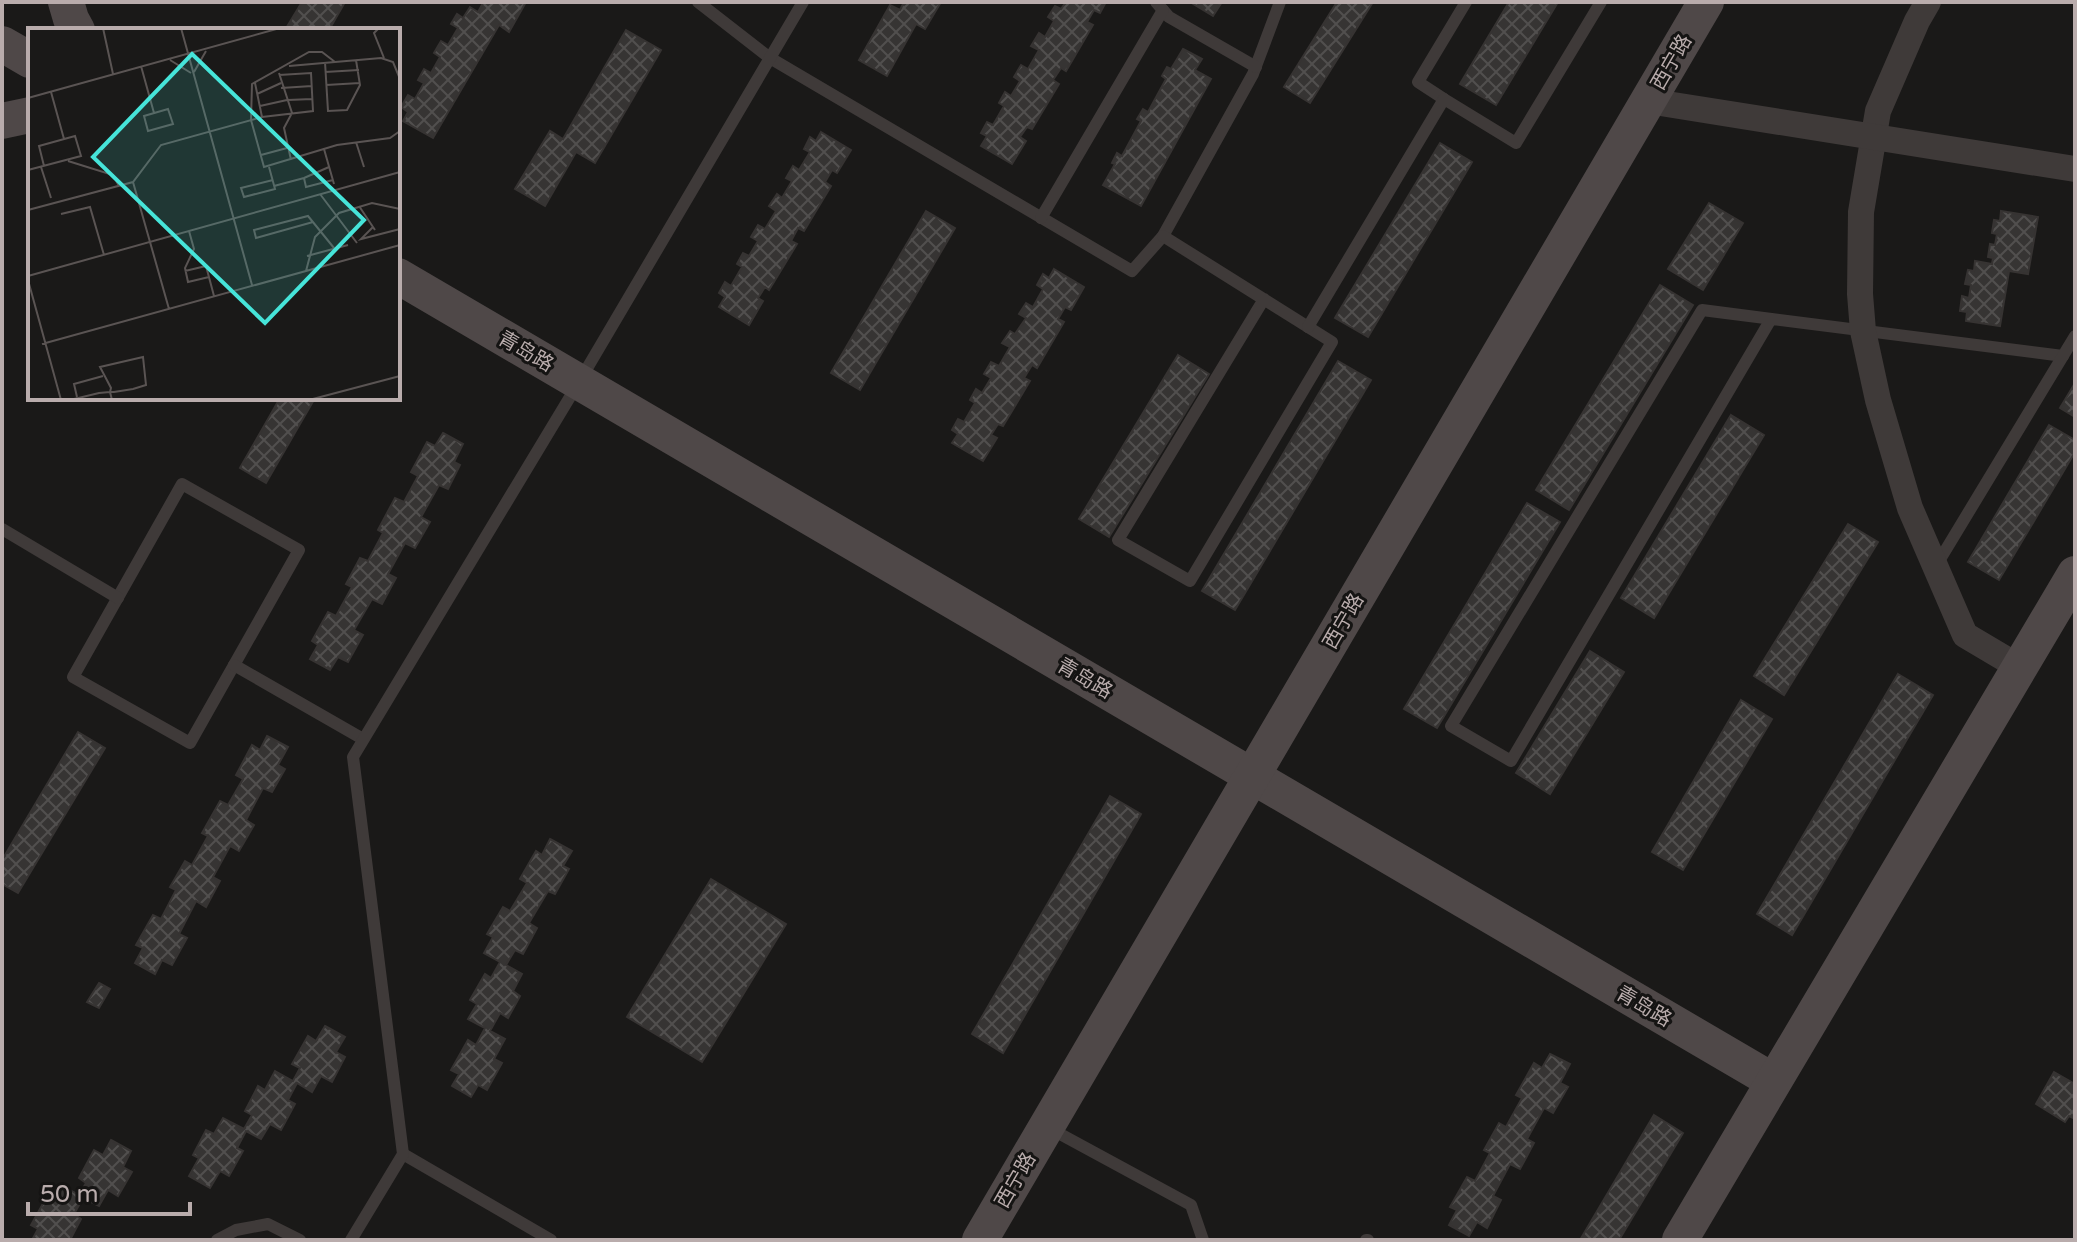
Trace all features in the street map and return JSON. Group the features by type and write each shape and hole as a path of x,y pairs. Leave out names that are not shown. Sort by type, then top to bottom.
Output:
{"street":[{"path":"66,2 76,28"},
{"name":"西宁路","path":"980,1240 1706,2"},
{"path":"1928,2 1878,111 1861,212 1863,331 1878,400 1910,508 1965,635 2019,667"},
{"path":"2,44 28,59"},
{"path":"1648,101 2075,169"},
{"path":"2,121 28,115"},
{"name":"青岛路","path":"400,277 1773,1081"},
{"path":"1680,1240 2075,574"}],"lane":[{"path":"698,2 770,58 1132,271 1163,236 1256,67 1280,2"},
{"path":"351,1240 403,1154 353,757 803,2"},
{"path":"1466,2 1418,82 1516,143 1601,2"},
{"path":"1041,218 1160,6 1169,17 1256,67"},
{"path":"1308,327 1444,99"},
{"path":"1163,236 1264,299 1332,342 1190,581 1118,540 1264,299"},
{"path":"1771,319 1511,761 1451,726 1702,310 2063,356"},
{"path":"1935,566 2075,336"},
{"path":"182,484 299,550 234,665 190,743 73,677 182,484"},
{"path":"2,529 118,598"},
{"path":"234,665 363,739"},
{"path":"1047,1126 1191,1205 1203,1240"},
{"path":"403,1154 551,1240"},
{"path":"217,1240 236,1230 268,1224 300,1240"}],"building":[{"path":"302,2 345,2 330,28 286,28"},
{"path":"481,2 526,2 509,32 499,25 433,138 403,121 408,112 401,107 408,95 415,99 424,83 418,80 424,69 431,73 440,57 434,53 441,41 448,45 458,28 451,24 457,14 463,18 470,7 478,12"},
{"path":"904,2 941,2 925,29 916,24 887,76 859,60 890,5 900,10"},
{"path":"1066,2 1106,2 1100,13 1094,10 1087,22 1093,25 1066,71 1061,68 1053,80 1059,84 1032,129 1027,127 1020,137 1026,141 1012,164 981,146 987,136 981,133 987,122 993,125 1004,106 999,103 1005,92 1011,96 1020,81 1014,77 1021,65 1028,69 1039,50 1031,46 1039,33 1045,37 1054,21 1048,17 1055,6 1061,9"},
{"path":"1190,2 1222,2 1213,16"},
{"path":"1337,2 1373,2 1310,103 1284,87"},
{"path":"1509,2 1558,2 1496,105 1460,84"},
{"path":"626,30 661,50 595,163 576,152 545,206 515,189 550,131 563,139"},
{"path":"1183,49 1202,59 1195,70 1211,79 1141,206 1103,185 1115,164 1112,163 1117,153 1122,156 1141,121 1137,119 1143,109 1148,112 1166,79 1162,76 1167,67 1171,69"},
{"path":"821,132 851,150 837,173 832,170 825,182 831,186 804,231 798,228 791,241 797,244 769,290 765,287 758,298 763,301 749,325 719,307 725,297 719,293 725,282 731,286 742,267 737,264 743,253 749,256 758,241 751,237 758,225 765,229 776,211 769,206 777,194 782,198 792,181 786,178 793,166 799,170 810,152 804,149 810,137 816,141"},
{"path":"1440,143 1472,162 1368,337 1335,318"},
{"path":"1709,203 1743,223 1703,290 1668,269"},
{"path":"926,211 955,228 860,390 831,373"},
{"path":"2001,211 2038,217 2028,274 2009,271 2000,326 1966,321 1967,312 1960,311 1962,296 1969,298 1971,285 1965,284 1968,270 1974,271 1975,261 1992,264 1993,258 1988,257 1990,244 1995,245 1997,234 1992,233 1994,220 2000,221"},
{"path":"1054,269 1084,287 1071,310 1065,307 1058,319 1064,322 1037,368 1032,365 1024,378 1030,381 1003,426 998,424 991,435 997,438 983,461 952,443 958,434 952,430 958,419 964,422 975,403 970,400 976,389 982,393 991,378 984,374 991,362 999,366 1010,347 1002,343 1010,331 1015,334 1026,318 1019,314 1026,303 1033,307 1043,289 1037,285 1043,274 1049,278"},
{"path":"1660,285 1693,305 1569,510 1536,490"},
{"path":"1178,355 1209,374 1109,537 1079,519"},
{"path":"1338,361 1371,380 1235,610 1202,591"},
{"path":"2075,383 2075,417 2060,408"},
{"path":"279,400 314,400 266,483 240,468"},
{"path":"1731,415 1764,435 1654,618 1621,598"},
{"path":"2049,425 2075,440 2075,452 1999,580 1968,562"},
{"path":"443,433 463,444 454,462 460,465 448,489 439,485 421,517 430,522 415,548 405,543 388,574 396,578 382,604 372,599 354,630 363,635 348,662 338,657 330,670 310,659 318,645 312,641 328,612 336,616 352,587 346,584 360,558 368,561 383,533 378,530 395,498 404,502 418,476 411,472 427,442 435,446"},
{"path":"1527,503 1560,522 1437,728 1404,709"},
{"path":"1848,524 1878,542 1784,695 1754,676"},
{"path":"1590,651 1624,672 1550,794 1516,773"},
{"path":"1898,674 1933,695 1792,935 1757,914"},
{"path":"1741,700 1772,719 1683,870 1652,852"},
{"path":"78,732 105,748 18,893 2,884 2,860"},
{"path":"267,736 288,747 278,765 285,769 272,792 263,788 246,820 254,825 239,851 230,846 213,877 220,881 206,907 196,901 179,934 187,938 172,965 162,960 155,974 135,963 143,948 136,945 153,915 161,919 176,890 170,887 185,861 192,865 208,836 202,833 220,801 228,805 243,779 236,775 252,745 260,750"},
{"path":"1110,796 1141,814 1003,1053 972,1034"},
{"path":"550,839 572,851 563,866 569,869 555,894 548,891 529,923 537,928 523,954 515,950 506,965 522,974 513,991 520,996 508,1018 500,1013 490,1031 505,1039 494,1059 502,1063 487,1090 478,1085 471,1097 452,1086 459,1074 451,1070 468,1040 476,1045 485,1028 468,1019 477,1004 470,1000 485,974 491,978 500,962 484,953 493,937 487,934 503,907 510,911 527,883 520,879 536,851 542,855"},
{"path":"711,879 786,924 702,1062 627,1017"},
{"path":"99,983 110,989 99,1008 87,1002"},
{"path":"325,1026 345,1037 336,1052 345,1057 332,1082 321,1076 312,1092 297,1083 288,1100 295,1104 281,1130 270,1124 261,1139 246,1131 237,1148 243,1151 229,1176 220,1171 210,1188 189,1176 199,1158 193,1155 206,1130 214,1134 223,1118 244,1129 252,1115 245,1111 258,1086 265,1090 275,1071 293,1081 300,1068 292,1064 308,1036 316,1041"},
{"path":"1550,1054 1570,1064 1560,1083 1568,1087 1553,1113 1544,1108 1527,1139 1534,1143 1520,1169 1510,1164 1493,1196 1501,1200 1487,1228 1477,1222 1469,1236 1449,1225 1457,1210 1450,1207 1467,1177 1475,1181 1490,1153 1484,1150 1499,1123 1506,1127 1522,1098 1516,1095 1534,1063 1542,1068"},
{"path":"2054,1072 2075,1084 2075,1119 2069,1116 2065,1122 2036,1104"},
{"path":"1654,1115 1683,1133 1619,1240 1580,1240"},
{"path":"111,1140 131,1151 123,1167 132,1172 118,1196 108,1190 99,1206 83,1198 74,1214 81,1219 70,1240 32,1240 38,1229 31,1225 45,1200 51,1204 61,1185 79,1195 86,1183 79,1178 94,1150 103,1155"}]}
